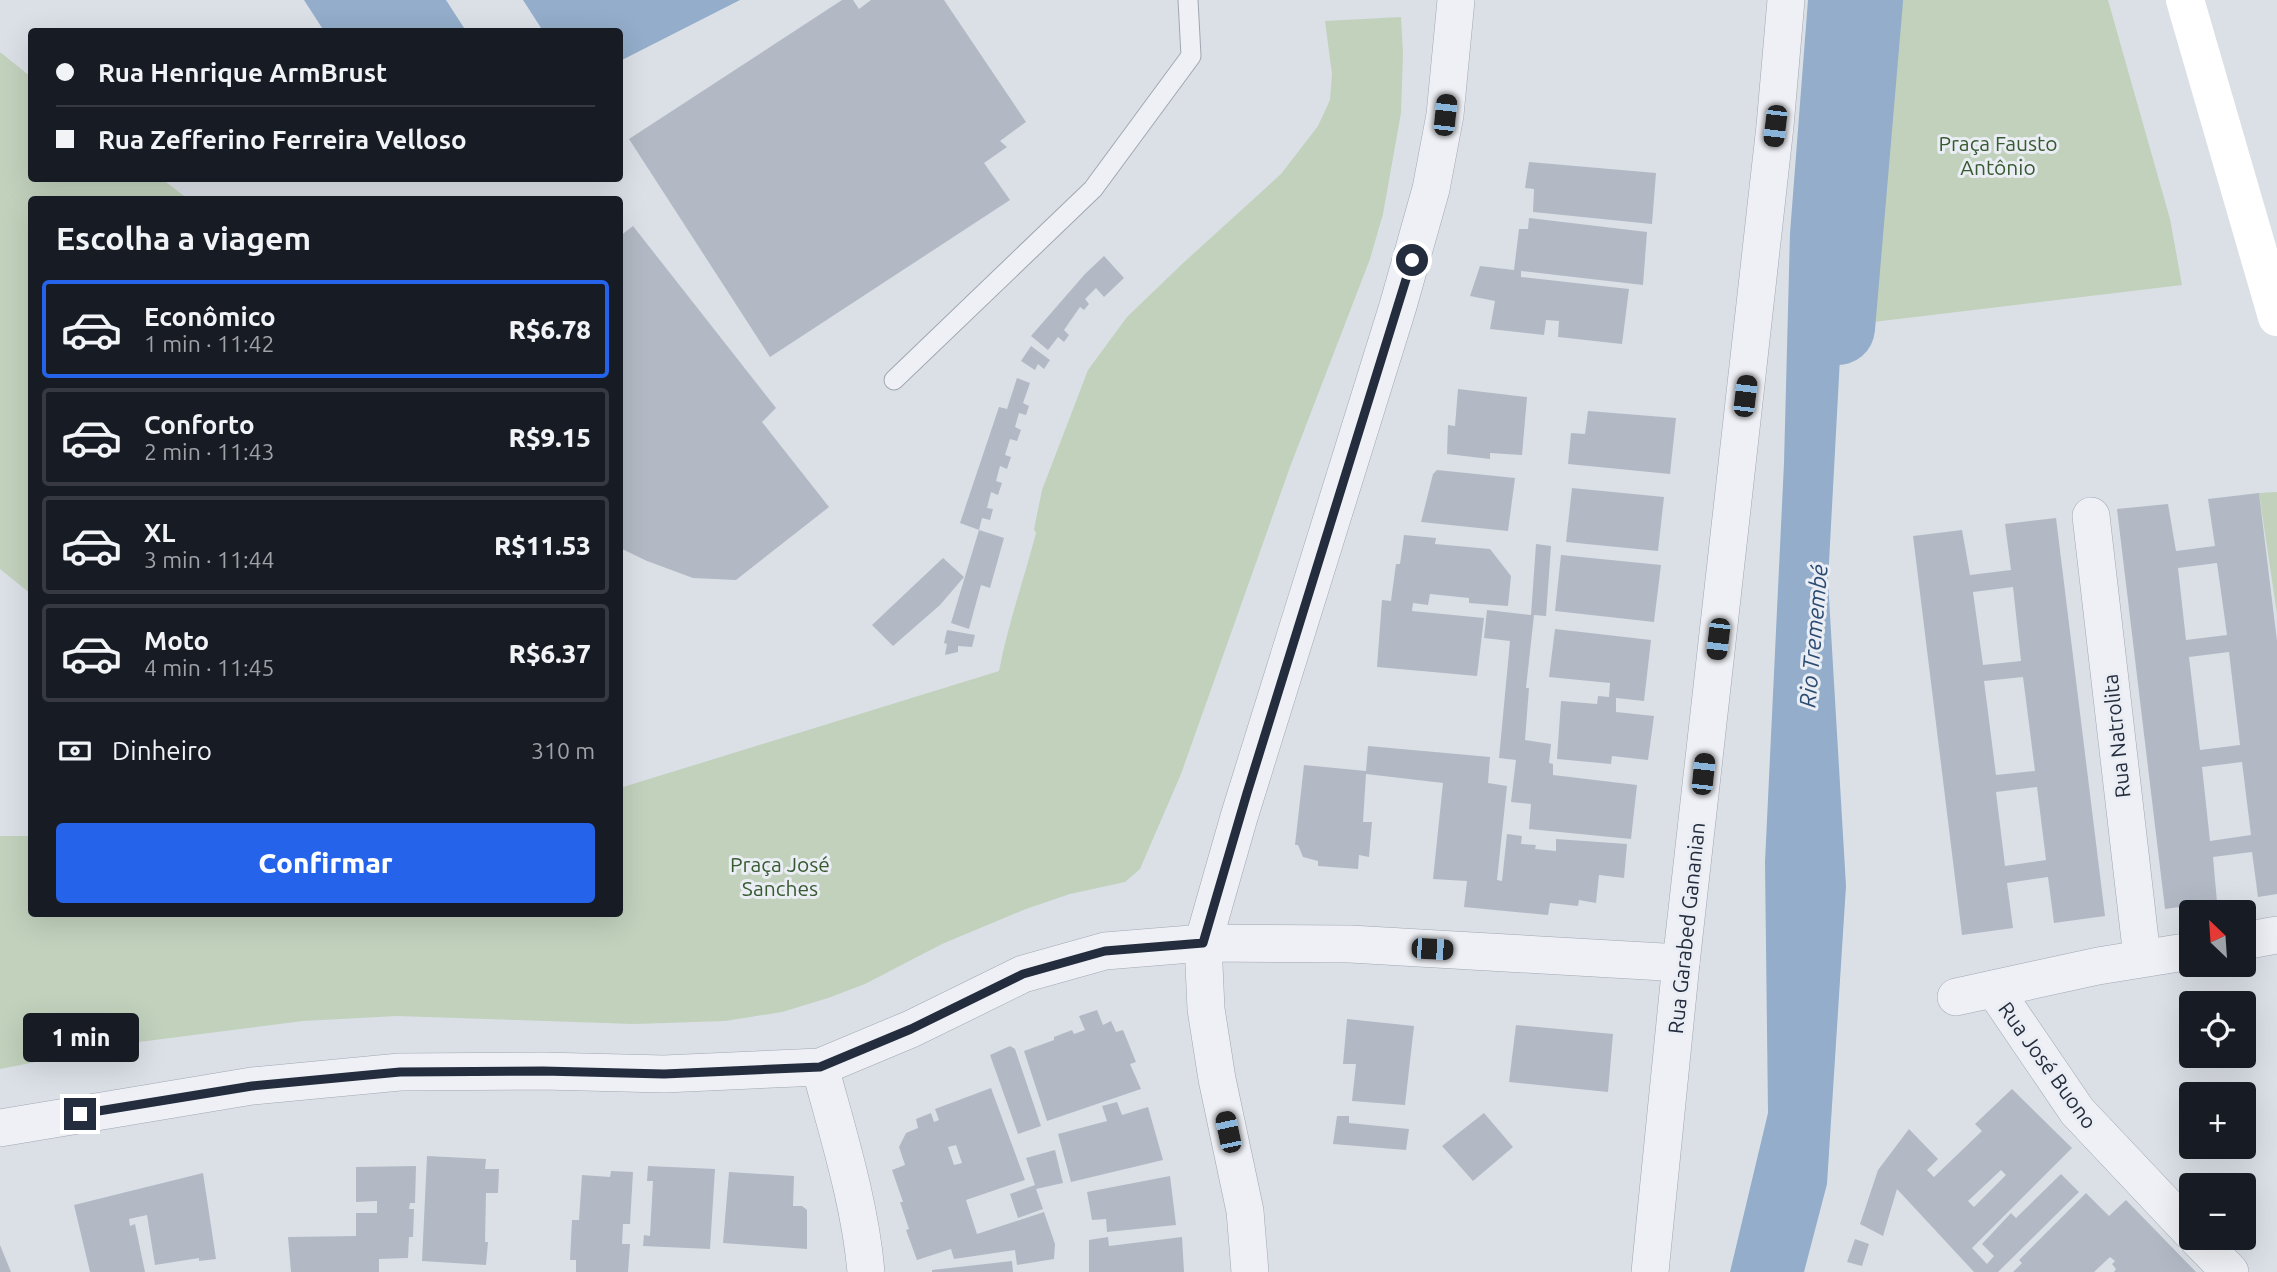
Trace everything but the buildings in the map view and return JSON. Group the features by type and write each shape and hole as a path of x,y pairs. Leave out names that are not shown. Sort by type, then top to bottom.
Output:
{"main road":[{"path":"2185,0 2277,317"}],"street":[{"path":"1250,1272 1245,1211 1217,1079 1206,1009 1203,943 1243,804 1398,306 1431,189 1445,115 1456,0"},
{"name":"Rua Garabed Gananian","path":"1650,1272 1681,963 1775,126 1786,0"},
{"name":"Rua Natrolita","path":"2091,516 2142,957"},
{"path":"2256,939 2277,935"},
{"path":"0,1128 252,1086 400,1072 664,1074 820,1067 911,1029 1023,974 1105,951 1203,943 1350,944 1681,963"},
{"path":"1956,997 2142,957 2179,952"},
{"name":"Rua José Buono","path":"1994,989 2077,1111 2179,1219"},
{"path":"820,1067 845,1163 864,1250 866,1272"},
{"path":"2209,1250 2230,1272"}],"lane":[{"path":"894,380 1093,189 1191,55 1188,0"}],"green space":[{"name":"Praça Fausto Antônio","path":"1857,0 2108,0 2170,219 2182,285 1840,326"},
{"name":"Praça José Sanches","path":"1401,17 1401,113 1383,214 1370,259 1290,467 1181,774 1140,869 1125,882 1070,894 1026,909 942,944 865,984 782,1012 725,1021 634,1024 397,1016 303,1021 139,1042 0,1069 0,836 28,836 28,917 623,917 623,787 999,671 1036,533 1034,529 1042,490 1088,370 1127,317 1281,174 1318,126 1330,100 1332,74 1325,21"},
{"path":"0,52 28,75 28,182 166,182 184,196 28,196 28,592 0,569"},
{"path":"2277,492 2277,614 2259,493"}],"water":[{"path":"304,0 446,0 464,28 322,28"},
{"path":"523,0 740,0 623,59 623,28 541,28"},
{"path":"1808,0 1857,0 1849,112 1848,209 1828,581 1846,886 1827,1184 1804,1272 1730,1272 1768,1113 1765,862 1784,463 1790,233"}],"waterway":[{"name":"Rio Tremembé","path":"1838,328 1866,0"}],"route":[{"path":"80,1114 252,1086 400,1072 664,1074 820,1067 911,1029 1023,974 1105,951 1203,943 1412,260"}]}
